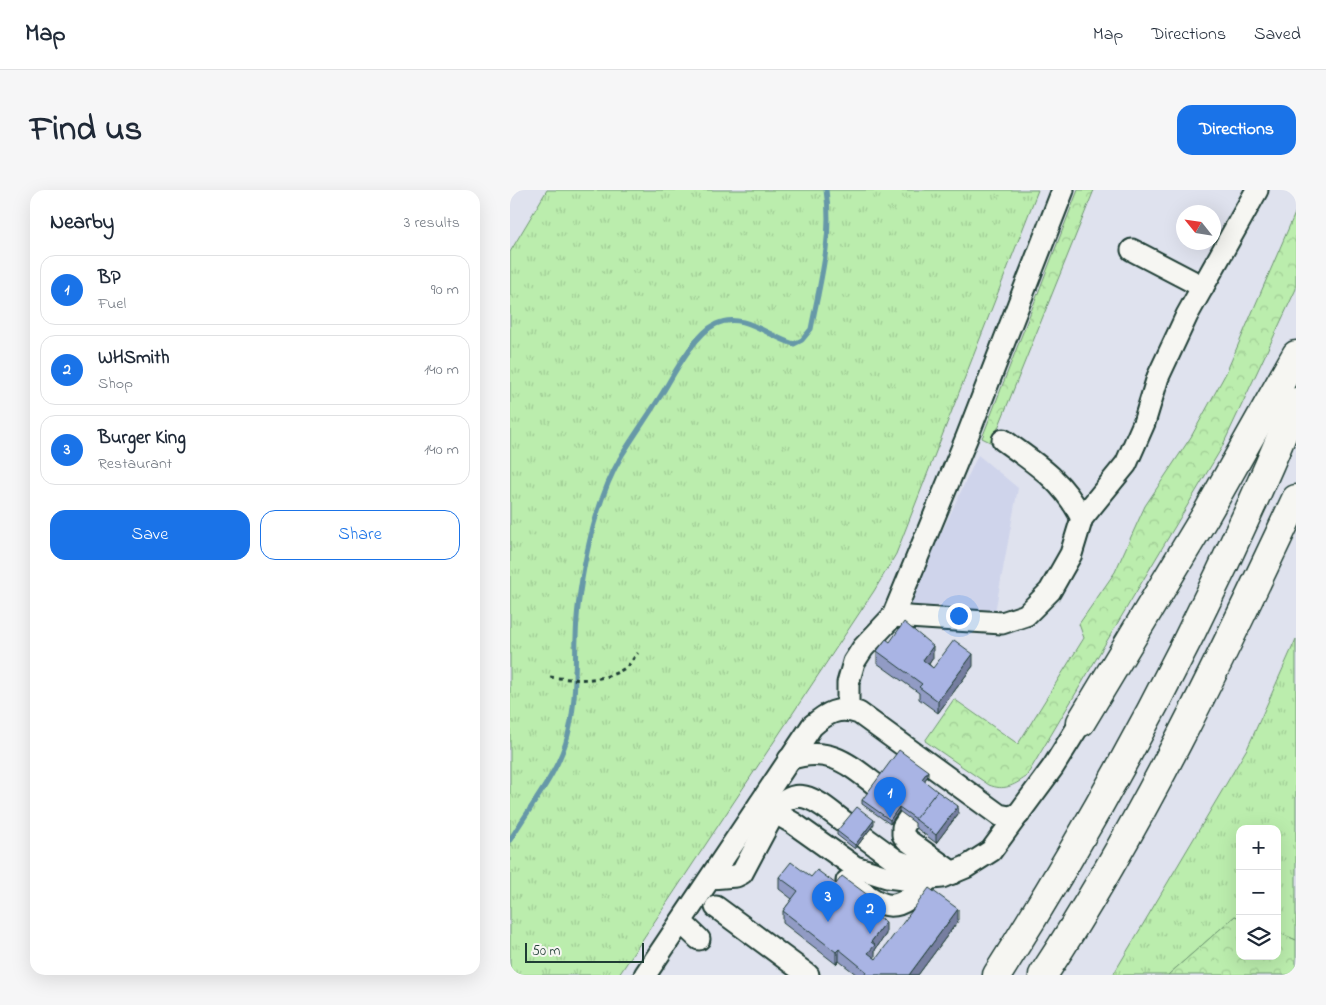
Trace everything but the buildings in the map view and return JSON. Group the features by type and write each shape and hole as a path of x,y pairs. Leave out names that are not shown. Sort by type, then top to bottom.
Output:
{"highway":[{"path":"1081,722 1207,513 1296,355"},
{"path":"997,975 1036,915 1122,767 1190,635 1296,402"},
{"path":"1043,975 1059,951 1138,815 1214,674 1296,499"},
{"path":"1047,975 1059,951"}],"lane":[{"path":"848,710 848,683 854,662 863,648 893,616 967,437 1063,190"},
{"path":"893,616 1002,624 1026,614 1050,591 1071,554 1082,518 1126,464 1144,423 1158,377 1187,315 1257,190"},
{"path":"1132,250 1203,286"},
{"path":"1003,440 1041,466 1070,495 1082,518"},
{"path":"645,975 660,966 681,922 711,878 767,809 789,759 812,726 824,715 835,710 848,710 859,713 999,815 1009,818 1019,814"},
{"path":"839,857 837,869 842,876 875,902 885,906 902,904 941,876 980,860 991,851 1054,767 1081,722"},
{"path":"789,759 805,754 836,757 876,785"},
{"path":"931,790 939,782 956,784"},
{"path":"767,809 789,798 801,795 813,799 846,824"},
{"path":"767,809 810,835 855,867 887,877 911,880 941,876"},
{"path":"909,818 902,827 903,835 941,876"},
{"path":"864,838 897,861 941,876"},
{"path":"716,907 808,975"},
{"path":"681,922 699,939"}],"path":[{"path":"550,677 585,681 607,675 626,668 638,653"}],"shaded area":[{"path":"978,455 1018,488 995,612 907,606"}],"green space":[{"path":"547,190 1038,190 896,554 874,591 619,975 510,975 510,252"},
{"path":"1078,190 1094,190 992,443 982,438"},
{"path":"1296,211 1296,289 1221,449 1026,777 1008,787 999,788 989,785 925,741 954,699 1018,744 1084,638 1079,624 1115,572 1145,506 1191,437 1226,373"},
{"path":"1296,639 1296,940 1281,934 1281,825 1236,825 1236,916 1168,975 1113,975 1248,747"},
{"path":"1235,916 1236,960 1281,960 1281,934 1296,940 1296,975 1168,975"}],"waterway":[{"path":"510,840 551,776 568,735 574,703 578,607 584,569 593,529 605,490 613,472 686,354 708,329 726,321 736,321 756,326 784,341 794,344 802,340 811,329 827,243 828,208 826,190"}],"place":[{"name":"BP","path":"890,818"},
{"name":"Burger King","path":"828,922"},
{"name":"WHSmith","path":"870,934"}]}
